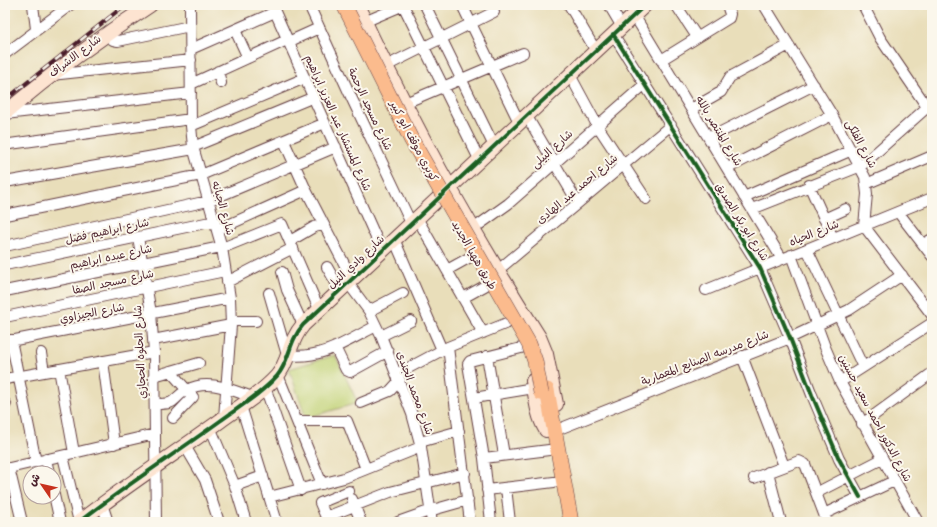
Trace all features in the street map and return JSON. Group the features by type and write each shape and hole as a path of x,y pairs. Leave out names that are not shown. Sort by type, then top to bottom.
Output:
{"main road":[{"name":"كوبري موقف ابو كبير","path":"344,5 411,139 529,344 535,361 551,430"},
{"name":"كوبري موقف ابو كبير","path":"352,5 417,136 535,341 541,359 541,390"},
{"name":"طريق ههيا الجديد","path":"551,430 548,450 561,522"},
{"name":"طريق ههيا الجديد","path":"551,430 571,522"}],"street":[{"path":"33,5 36,30"},
{"name":"شارع الاشراف","path":"5,114 49,75 105,34 150,5"},
{"name":"شارع الجبانه","path":"190,5 191,123 193,148 222,248 230,298 231,323 224,418"},
{"name":"شارع مسجد الرحمة","path":"309,5 414,220 447,270 483,333"},
{"name":"طريق ههيا الجديد","path":"339,5 394,114 444,192 473,229 512,321 525,346 541,390"},
{"name":"طريق ههيا الجديد","path":"357,5 405,103 444,192 474,255 494,277 539,338 546,354 556,403 551,430"},
{"path":"364,22 403,5 479,159"},
{"path":"425,5 494,146"},
{"path":"462,5 491,66 522,119 555,163 578,203"},
{"path":"569,5 596,51"},
{"name":"شارع ابو بكر الصديق","path":"609,5 618,30 645,84 760,268 790,338 812,395 860,497"},
{"name":"شارع وادي النيل","path":"79,522 265,387 278,374 294,337 303,325 645,5"},
{"path":"676,5 698,37"},
{"name":"شارع الفلكى","path":"764,5 832,115 866,177 864,226"},
{"path":"752,209 861,166 929,105 880,38 863,5"},
{"path":"5,54 67,6"},
{"path":"190,50 235,30 274,8"},
{"name":"شارع المستشار عبد العزيز ابراهيم","path":"274,8 287,41 314,97 382,251"},
{"path":"661,60 729,18 728,9"},
{"path":"386,66 494,12"},
{"name":"شارع المنتصر بالله","path":"634,15 728,168 744,197 786,257"},
{"path":"105,34 113,40 118,41 190,26"},
{"path":"5,114 191,88 218,71 319,28"},
{"path":"235,30 248,58"},
{"path":"691,108 721,92 730,77 789,45"},
{"path":"405,103 523,53"},
{"path":"49,75 191,60"},
{"path":"218,71 221,83"},
{"path":"570,75 598,124 646,199"},
{"path":"10,144 191,123 305,78"},
{"name":"شارع البيلى","path":"473,229 508,204 645,84"},
{"path":"709,138 814,85"},
{"path":"5,182 193,148 314,97"},
{"path":"728,168 832,115"},
{"path":"5,215 201,175 326,124"},
{"name":"شارع احمد عبد الهادى","path":"463,298 494,277 578,203 671,125"},
{"path":"284,141 323,225 347,284"},
{"path":"5,246 208,201 336,147"},
{"path":"744,197 852,150"},
{"path":"866,184 932,156"},
{"path":"809,186 833,238"},
{"name":"شارع ابراهيم فضل","path":"5,265 138,237 216,226 306,190"},
{"name":"شارع الحياه","path":"706,290 932,198"},
{"path":"824,219 846,209"},
{"path":"898,212 927,241 932,256"},
{"name":"شارع عبده ابراهيم","path":"5,291 222,248 282,224 291,245"},
{"path":"227,282 291,245 314,227 323,225"},
{"path":"864,226 932,314"},
{"name":"شارع الحلوه الحجازي","path":"138,237 151,313 154,352 156,522"},
{"path":"394,239 445,349 459,431 470,522"},
{"path":"291,245 319,310"},
{"path":"807,249 863,367"},
{"path":"447,270 474,255"},
{"name":"شارع الدكتور احمد سعيد حسنين","path":"786,257 840,382 862,424 918,522"},
{"path":"327,267 347,284"},
{"name":"شارع مسجد الصفا","path":"5,317 225,270"},
{"path":"282,272 287,290 303,325"},
{"name":"شارع مدرسه الصنايع المعمارية","path":"551,430 790,338 838,316 902,275"},
{"name":"شارع محمد الجندى","path":"347,284 369,311 388,351 398,377 421,445 429,511 432,522"},
{"path":"269,293 287,355 310,356 336,347 376,326"},
{"path":"369,311 403,293"},
{"name":"شارع الجيزاوي","path":"8,341 230,298"},
{"path":"153,340 231,323 256,321"},
{"path":"381,336 411,321"},
{"path":"361,403 390,391 398,377 445,349 512,321"},
{"path":"840,382 932,323"},
{"path":"8,341 41,461 44,465"},
{"path":"490,522 484,458 468,364 470,361 525,346"},
{"path":"336,347 346,370 350,372 388,351"},
{"path":"5,380 154,352"},
{"path":"41,353 44,372"},
{"path":"487,356 504,455"},
{"path":"742,356 784,466"},
{"path":"103,361 114,444"},
{"path":"154,376 199,363"},
{"path":"59,369 74,453"},
{"path":"170,371 193,397 173,418"},
{"path":"862,424 932,373"},
{"path":"278,374 322,484"},
{"path":"154,404 173,403 187,390 204,385 215,385 226,388 247,401 263,476 277,522"},
{"path":"265,387 301,490"},
{"path":"474,398 541,390"},
{"path":"297,421 347,421 366,469"},
{"path":"210,427 236,486 246,522"},
{"path":"269,497 344,478 421,445 459,431"},
{"path":"22,522 7,469 155,434"},
{"path":"185,446 205,480 219,522"},
{"path":"484,458 548,450"},
{"path":"62,456 79,522"},
{"path":"816,493 882,459"},
{"path":"754,478 799,461 804,463 826,518 860,497 894,481"},
{"path":"768,472 781,522"},
{"path":"349,491 322,501 321,505 327,519 354,505 426,481 465,473"},
{"path":"236,486 263,476"},
{"path":"344,478 361,522"},
{"path":"487,490 554,482"},
{"path":"506,488 510,522"},
{"path":"398,522 468,500"},
{"path":"102,504 108,522"},
{"path":"56,505 60,522"}],"green space":[{"path":"335,355 358,403 306,418 289,369"}],"railway":[{"path":"5,100 125,5"}],"cycle path":[{"path":"79,522 131,483 250,400 271,383 281,370 294,338 303,325 645,5"},
{"path":"613,34 760,268 839,459 860,497"}]}
